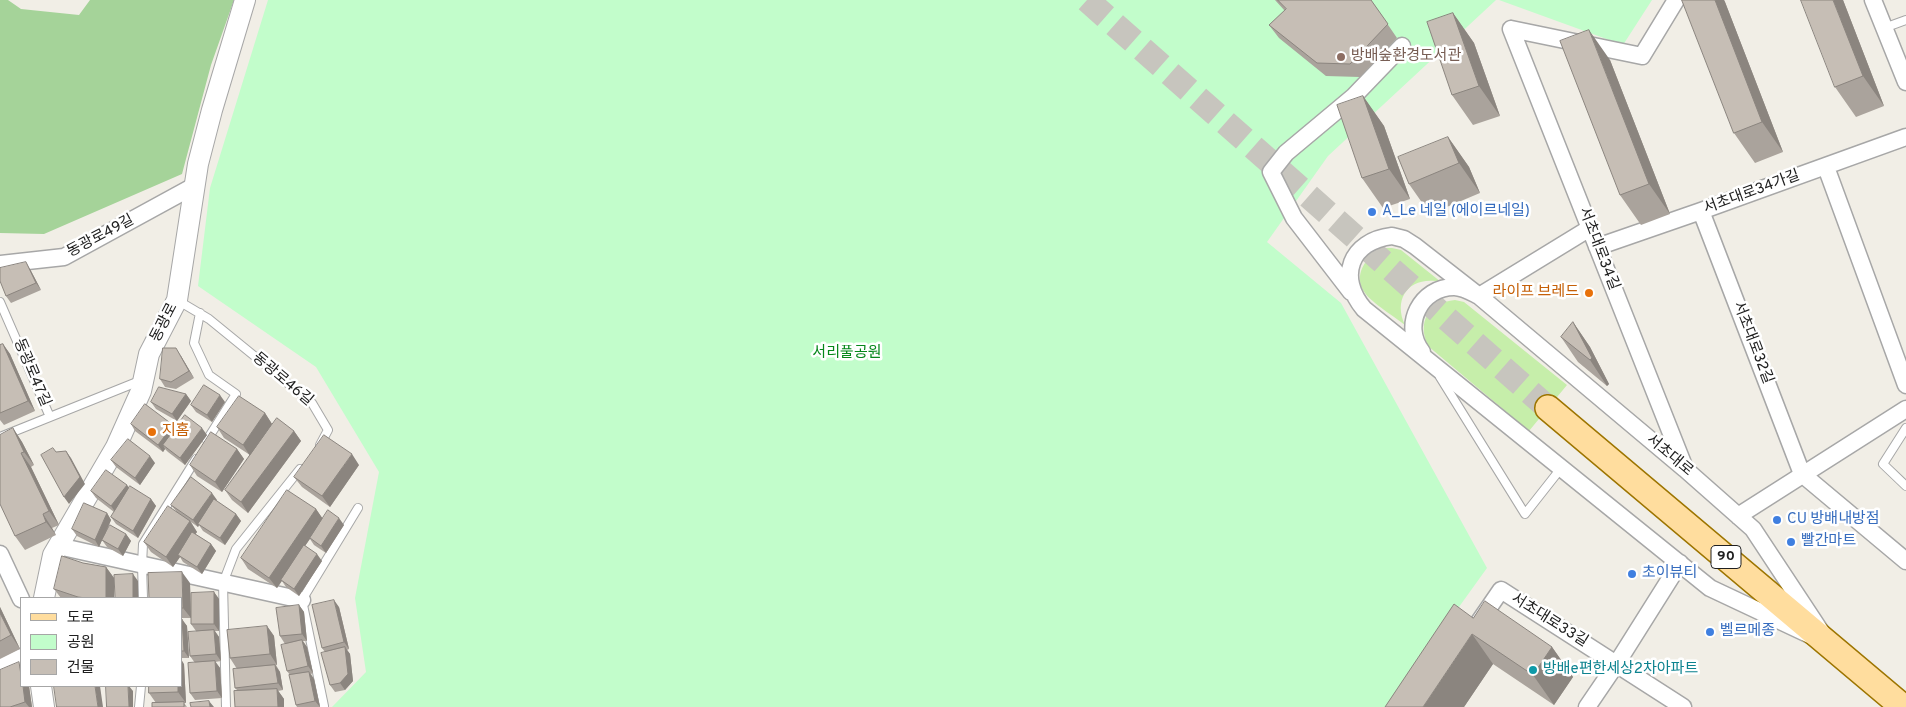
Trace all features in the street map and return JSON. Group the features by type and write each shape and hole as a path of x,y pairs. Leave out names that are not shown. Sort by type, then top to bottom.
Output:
{"main road":[{"name":"서초대로","path":"1548,408 1903,707"}],"street":[{"name":"동광로","path":"44,597 53,555 116,447 141,392 149,354 177,300 198,164 245,0"},
{"name":"서초대로34길","path":"1676,0 1642,56 1511,29 1685,469"},
{"path":"1873,0 1906,82"},
{"path":"1356,299 1294,218 1271,172 1286,153 1353,97 1402,46"},
{"name":"서초대로34가길","path":"1597,247 1701,212 1906,137"},
{"path":"1826,167 1906,385"},
{"name":"동광로49길","path":"0,264 64,257 194,186"},
{"name":"서초대로32길","path":"1701,212 1802,474"},
{"path":"1479,296 1590,228"},
{"name":"서초대로","path":"1392,236 1404,239 1479,296 1685,469 1753,530 1829,644 1710,588 1364,309 1350,288 1349,275 1352,262 1358,252 1367,243 1379,238 1392,236"},
{"name":"서초대로","path":"1428,359 1420,350 1414,338 1413,326 1416,313 1422,302 1431,293 1443,288 1456,287 1468,290 1479,296"},
{"path":"1738,516 1906,409"},
{"path":"1802,474 1906,561"},
{"path":"58,546 302,600"},
{"path":"0,554 20,597"},
{"path":"1587,707 1680,563"},
{"name":"서초대로33길","path":"1468,637 1501,590 1617,663"},
{"path":"0,667 20,657"},
{"path":"1617,663 1683,707"},
{"path":"41,687 44,707"}],"lane":[{"path":"1884,28 1906,20"},
{"name":"동광로46길","path":"177,300 209,319 312,402 328,430 324,440 312,454"},
{"name":"동광로47길","path":"0,302 50,417"},
{"path":"200,314 194,343 209,375 236,394 205,444"},
{"name":"서초대로","path":"1428,359 1524,514 1562,467"},
{"name":"동광로47길","path":"0,437 143,380"},
{"path":"1906,428 1883,464 1906,486"},
{"path":"143,597 143,544 200,452"},
{"path":"226,707 223,583 236,549 307,462"},
{"path":"324,706 302,600 358,508"},
{"path":"139,707 141,687"}],"green space":[{"path":"0,0 8,0 21,9 79,15 90,0 234,0 211,65 182,174 44,234 0,233"},
{"name":"서리풀공원","path":"268,0 1496,0 1328,156 1267,242 1341,303 1487,568 1387,707 332,707 366,672 355,598 379,472 316,367 198,286 210,188"},
{"path":"1499,0 1652,0 1623,45"},
{"path":"1382,248 1401,250 1441,282 1421,282 1407,290 1401,305 1405,325 1373,301 1361,287 1360,273 1366,261"},
{"path":"1455,300 1464,302 1567,385 1529,431 1428,346 1424,329 1427,315 1438,305"}],"building":[{"name":"방배숲환경도서관","path":"1278,0 1371,0 1388,24 1350,64 1317,63 1269,25 1286,9"},
{"path":"1682,0 1715,0 1762,122 1734,133"},
{"path":"1801,0 1833,0 1863,76 1835,87"},
{"path":"1453,13 1479,86 1452,95 1427,22"},
{"path":"1589,30 1649,184 1620,195 1560,41"},
{"path":"1363,96 1389,169 1362,178 1337,105"},
{"path":"1448,137 1459,163 1409,184 1398,157"},
{"path":"26,262 36,283 6,296 0,281 0,268"},
{"path":"1573,322 1592,358 1590,360 1561,337"},
{"path":"3,344 28,401 0,413 0,345"},
{"path":"163,348 176,348 189,371 171,382 160,379"},
{"path":"204,385 220,395 207,415 191,405"},
{"path":"159,387 186,394 172,414 151,402"},
{"path":"239,396 265,413 243,445 217,427"},
{"path":"145,404 173,425 158,445 131,424"},
{"path":"185,415 202,428 180,458 163,445"},
{"path":"277,418 294,431 241,502 225,490"},
{"path":"13,428 24,452 21,453 49,511 43,514 46,522 15,536 0,504 0,435"},
{"path":"211,432 237,449 215,482 190,465"},
{"path":"324,435 352,454 322,496 294,477"},
{"path":"128,439 150,456 135,478 111,460"},
{"path":"53,448 56,452 66,451 80,477 64,497 41,455"},
{"path":"106,470 127,485 111,506 91,491"},
{"path":"191,477 212,493 193,520 171,505"},
{"path":"130,486 151,499 133,531 111,517"},
{"path":"287,490 316,509 269,578 241,558"},
{"path":"214,499 236,514 220,538 198,524"},
{"path":"84,503 107,513 95,540 72,529"},
{"path":"168,506 190,521 166,557 144,542"},
{"path":"328,510 339,518 321,546 310,538"},
{"path":"110,525 126,534 118,549 102,540"},
{"path":"192,532 211,544 197,567 178,555"},
{"path":"304,545 317,554 294,589 281,580"},
{"path":"62,556 83,563 106,567 106,597 78,597 54,589"},
{"path":"182,572 183,608 182,597 149,597 148,573"},
{"path":"133,574 133,597 115,597 114,575"},
{"path":"214,592 214,624 191,624 191,593"},
{"path":"334,600 344,642 322,648 312,605"},
{"path":"1485,601 1552,647 1533,675 1472,634 1423,707 1385,707 1454,604 1473,618"},
{"path":"299,605 302,634 280,636 276,608"},
{"path":"0,613 11,635 0,641"},
{"path":"182,619 184,651 182,651"},
{"path":"267,626 270,654 230,658 227,630"},
{"path":"214,630 216,654 190,656 188,632"},
{"path":"302,640 308,666 287,671 281,645"},
{"path":"345,647 348,674 340,683 330,685 321,653"},
{"path":"215,661 217,691 190,693 188,663"},
{"path":"19,662 20,687 23,687 25,702 10,707 0,707 0,670"},
{"path":"275,665 278,683 235,688 233,669"},
{"path":"309,672 315,701 296,705 289,675"},
{"path":"54,687 95,687 98,707 57,707"},
{"path":"106,687 128,687 129,707 107,707"},
{"path":"149,687 178,687 178,692 149,693"},
{"path":"277,689 278,707 235,707 234,691"},
{"path":"209,701 210,707 191,707 190,703"},
{"path":"184,702 184,707 152,707 152,703"}],"tunnel":[{"path":"1087,0 1548,408"}],"place":[{"name":"방배숲환경도서관","path":"1341,57"},
{"name":"A_Le 네일 (에이르네일)","path":"1372,212"},
{"name":"라이프 브레드","path":"1589,293"},
{"name":"지홈","path":"152,432"},
{"name":"CU 방배내방점","path":"1777,520"},
{"name":"빨간마트","path":"1791,542"},
{"name":"초이뷰티","path":"1632,574"},
{"name":"벨르메종","path":"1710,632"},
{"name":"방배e편한세상2차아파트","path":"1533,670"}]}
